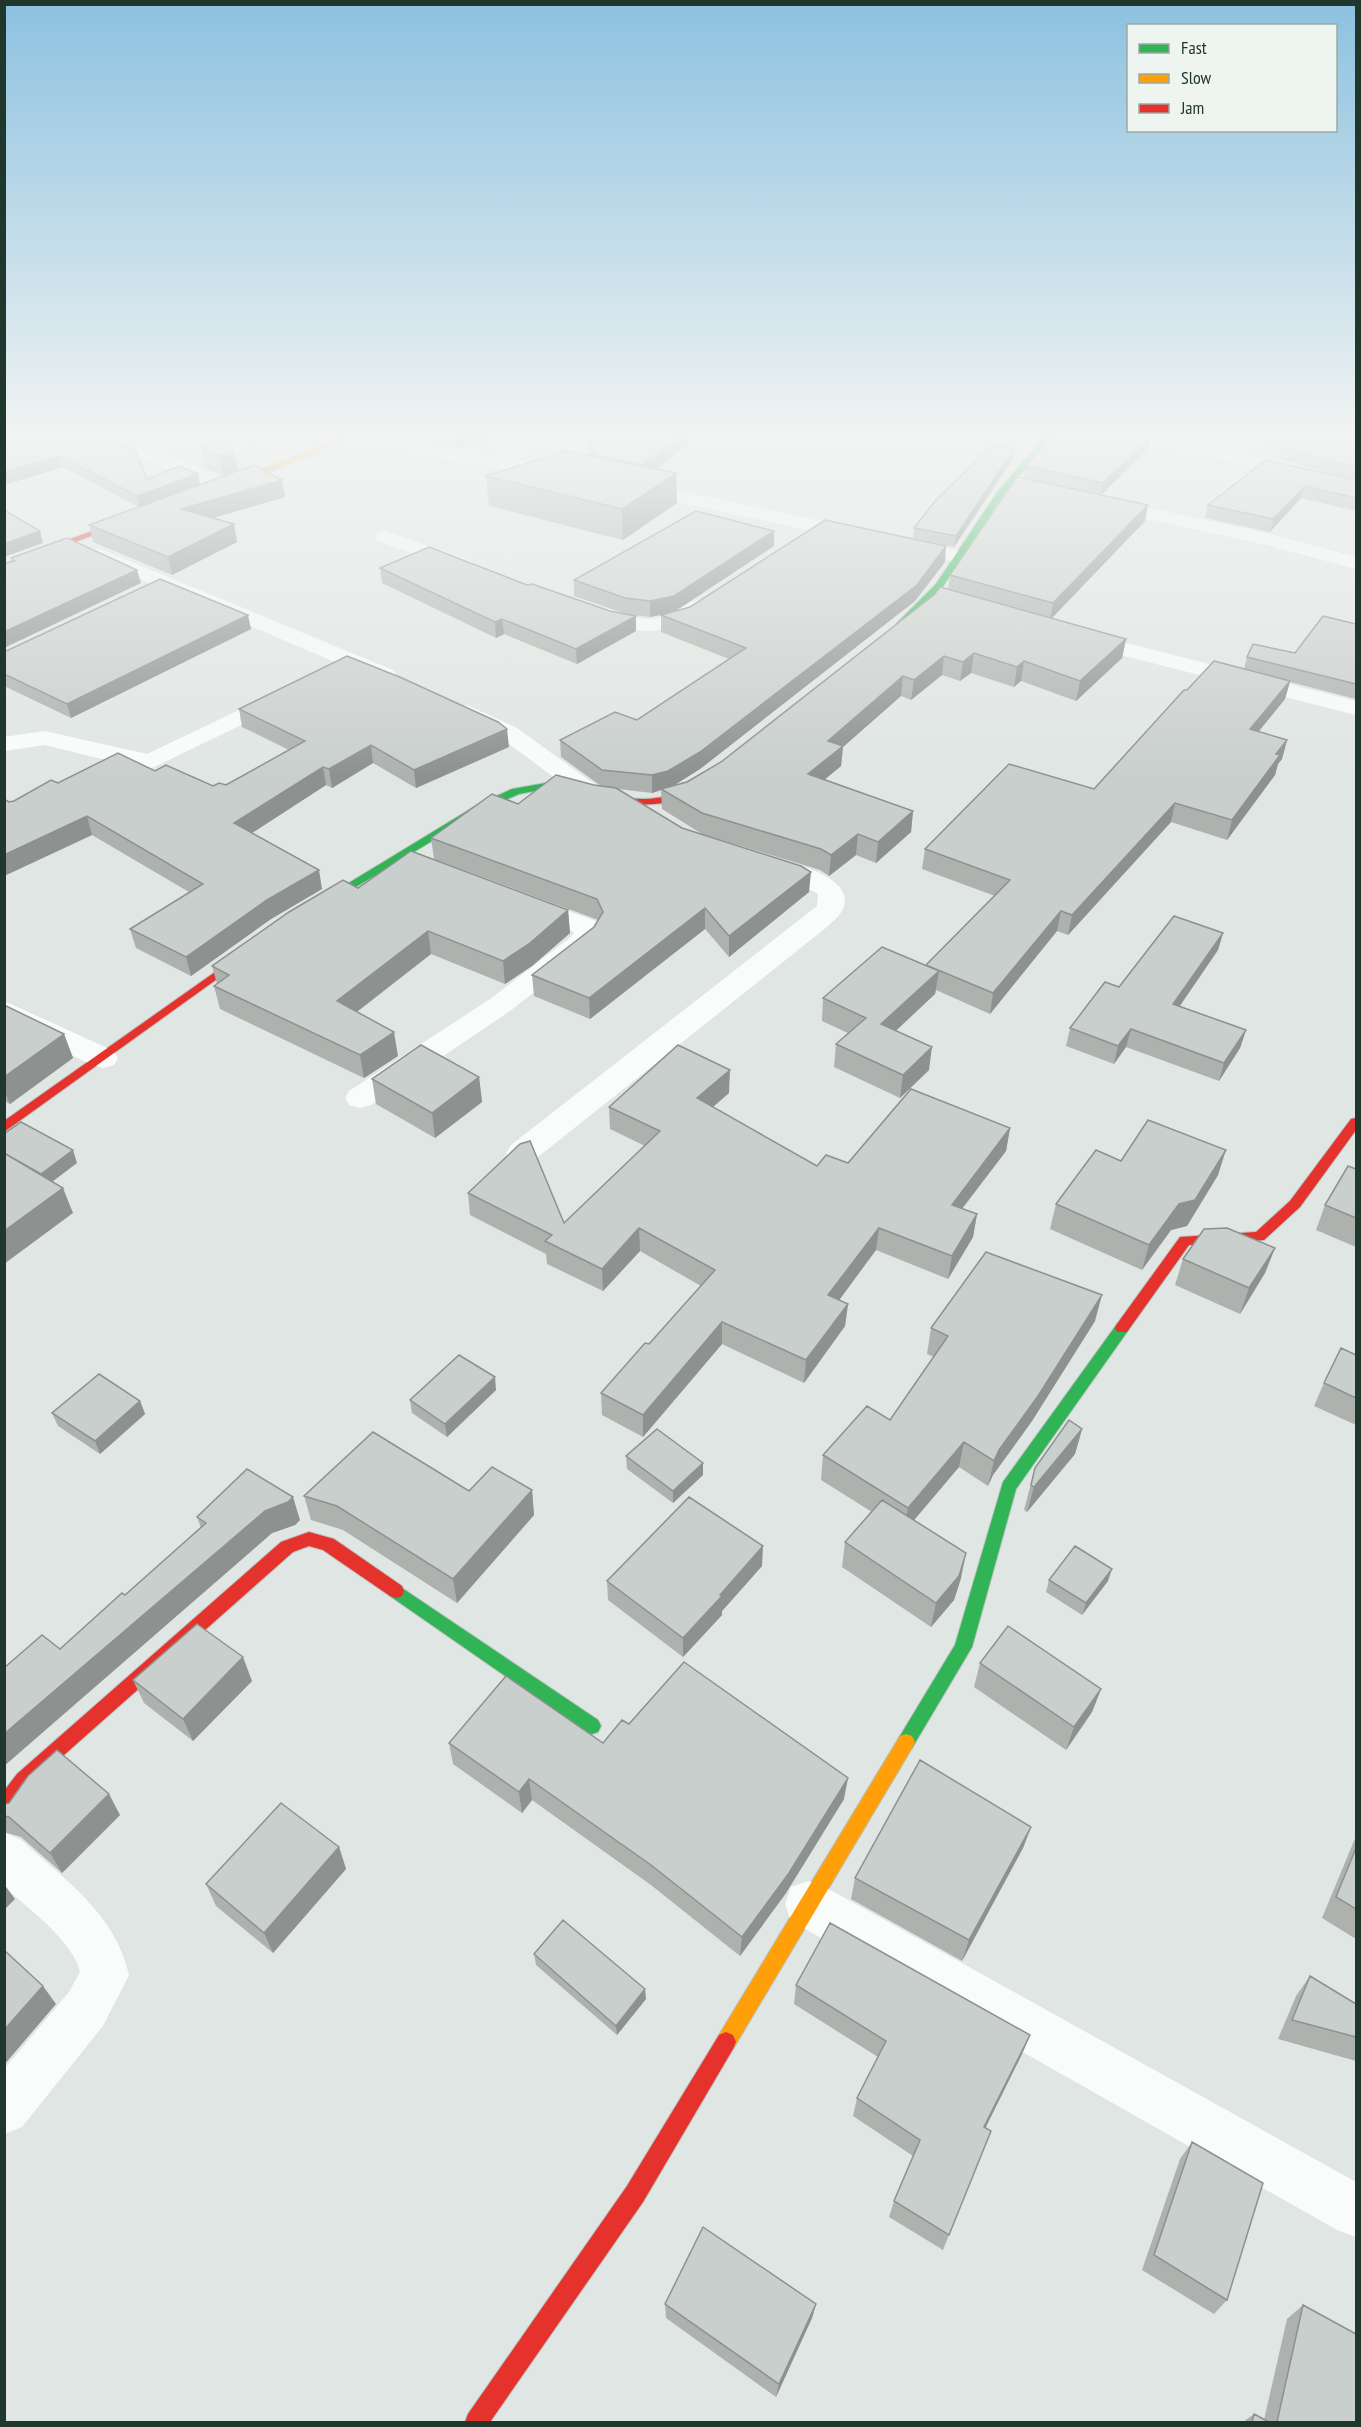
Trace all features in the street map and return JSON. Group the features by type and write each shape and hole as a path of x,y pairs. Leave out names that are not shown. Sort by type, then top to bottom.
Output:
{"street":[{"path":"4,567 50,550"},
{"path":"90,550 163,584 402,682"},
{"path":"423,550 485,572"},
{"path":"929,550 961,557"},
{"path":"889,633 924,607 965,550"},
{"path":"1308,550 1356,563"},
{"path":"141,593 163,584"},
{"path":"573,604 634,625 652,627 665,625 682,618 717,594"},
{"path":"932,596 954,602"},
{"path":"1067,634 1356,708"},
{"path":"325,675 353,661"},
{"path":"4,744 45,738 142,762 153,761 297,689"},
{"path":"451,705 509,733 595,796"},
{"path":"302,915 481,807 516,791 537,786 559,786 595,796 652,802 676,796 710,776"},
{"path":"627,801 667,828"},
{"path":"398,856 429,868"},
{"path":"522,1153 817,921 830,908 831,892 825,886 810,878 746,858"},
{"path":"360,1098 543,974 583,941 588,932 586,927 578,923 504,896"},
{"path":"4,1128 263,941"},
{"path":"4,1010 103,1058"},
{"path":"476,2422 635,2194 963,1647 1010,1487 1185,1240 1259,1237 1295,1204 1356,1122"},
{"path":"4,1807 23,1780 287,1547 309,1539 328,1544 592,1726"},
{"path":"4,1855 82,1927 101,1956 105,1975 86,2009 4,2109"},
{"path":"808,1904 1356,2211"}],"building":[{"path":"33,550 94,550 137,570 4,632 4,564 15,561 11,558"},
{"path":"151,550 181,550 168,557"},
{"path":"421,550 437,550 527,585 532,584 610,611 636,616 576,649 502,619 495,622 380,568"},
{"path":"627,550 744,550 674,596 650,601 625,598 574,580"},
{"path":"778,550 943,550 917,585 700,752 668,771 652,775 602,770 560,740 615,712 637,720 746,648 661,615 690,607"},
{"path":"967,550 1104,550 1053,603 950,575"},
{"path":"160,579 248,615 67,704 4,674 4,652"},
{"path":"940,587 1126,639 1080,681 1024,661 1017,667 974,653 963,662 944,656 914,680 903,676 828,741 843,746 808,774 913,811 878,842 858,834 831,855 821,849 702,813 661,789 687,782 721,762 935,594"},
{"path":"1323,616 1356,624 1356,684 1247,657 1253,644 1295,653"},
{"path":"347,656 402,678 498,722 507,729 414,770 371,745 329,769 323,767 234,823 319,870 267,900 186,957 130,929 203,884 87,816 4,855 4,799 9,802 14,801 51,780 58,783 118,753 155,771 166,765 213,786 219,783 226,785 305,741 239,709"},
{"path":"1214,661 1290,681 1250,729 1287,740 1276,754 1280,755 1232,820 1175,803 1072,915 1061,911 993,993 926,965 1010,880 925,849 1009,764 1094,789 1184,690 1187,690"},
{"path":"556,775 616,788 682,828 801,866 811,872 729,936 705,908 589,998 532,975 594,927 603,912 597,899 431,838 492,794 518,804"},
{"path":"411,851 568,910 530,943 503,961 428,931 337,1001 394,1032 360,1055 214,986 229,975 212,966 289,912 343,880 358,888"},
{"path":"1174,916 1223,933 1173,1004 1246,1030 1224,1063 1131,1029 1118,1046 1070,1028 1105,982 1119,987"},
{"path":"882,947 939,971 881,1024 932,1047 903,1075 836,1044 866,1018 823,998"},
{"path":"4,1005 64,1034 4,1077"},
{"path":"421,1045 479,1077 432,1113 372,1079"},
{"path":"678,1045 730,1070 697,1098 817,1166 826,1155 848,1163 911,1089 1010,1128 952,1205 977,1214 952,1256 879,1228 828,1295 848,1304 806,1360 722,1322 643,1415 601,1393 645,1343 649,1344 715,1270 639,1228 602,1269 545,1241 552,1235 468,1193 520,1144 530,1141 564,1223 660,1131 609,1107"},
{"path":"1148,1120 1226,1150 1195,1200 1179,1204 1149,1245 1056,1204 1096,1150 1121,1161"},
{"path":"21,1122 73,1150 41,1174 4,1153 4,1134"},
{"path":"4,1153 63,1188 4,1231"},
{"path":"1348,1166 1356,1169 1356,1218 1325,1205"},
{"path":"1227,1228 1275,1248 1249,1288 1183,1259 1204,1229"},
{"path":"986,1252 1102,1295 1038,1396 999,1450 994,1461 964,1442 908,1508 823,1455 867,1406 890,1420 948,1336 931,1328"},
{"path":"1341,1348 1356,1355 1356,1398 1324,1383"},
{"path":"459,1355 495,1377 445,1424 410,1400"},
{"path":"99,1374 140,1401 95,1441 52,1413"},
{"path":"1069,1420 1082,1429 1034,1487 1031,1485 1035,1468"},
{"path":"657,1429 703,1463 673,1491 626,1456"},
{"path":"373,1432 469,1491 492,1467 532,1490 453,1579 337,1506 304,1496"},
{"path":"247,1469 293,1497 288,1502 265,1511 4,1734 4,1668 42,1635 60,1649 122,1593 125,1595 206,1523 197,1517"},
{"path":"689,1497 763,1546 720,1595 722,1596 683,1638 607,1581"},
{"path":"882,1500 966,1553 959,1576 936,1603 845,1542"},
{"path":"1075,1546 1112,1569 1086,1603 1049,1580"},
{"path":"197,1624 243,1657 183,1719 133,1680"},
{"path":"1008,1626 1101,1689 1074,1727 980,1663"},
{"path":"684,1662 848,1778 789,1873 742,1937 651,1865 529,1779 519,1792 449,1743 506,1676 603,1743 622,1720 629,1724"},
{"path":"57,1750 109,1794 50,1853 9,1817 4,1816 4,1804 9,1803 28,1776"},
{"path":"920,1760 1031,1827 969,1940 855,1878"},
{"path":"281,1803 339,1847 264,1933 206,1884"},
{"path":"1356,1848 1356,1909 1336,1897"},
{"path":"563,1920 645,1989 616,2026 534,1954"},
{"path":"830,1923 1030,2035 984,2127 991,2131 949,2235 894,2201 920,2140 857,2098 886,2041 796,1985"},
{"path":"4,1950 43,1986 4,2030"},
{"path":"1310,1976 1356,2004 1356,2037 1292,2020"},
{"path":"1192,2142 1263,2183 1227,2300 1154,2255"},
{"path":"703,2227 816,2304 779,2384 665,2304"},
{"path":"1303,2305 1356,2334 1356,2422 1277,2422"},
{"path":"1254,2414 1269,2422 1252,2422"}],"traffic: fast":[{"path":"900,625 939,586 963,550"},
{"path":"312,909 481,807 516,791 546,786"},
{"path":"906,1742 963,1647 1009,1487 1122,1328"},
{"path":"396,1591 592,1726"}],"traffic: slow":[{"path":"726,2042 906,1742"}],"traffic: jam":[{"path":"4,567 49,550"},
{"path":"546,786 559,786 595,796 652,802 677,796 701,781"},
{"path":"4,1128 252,949"},
{"path":"1122,1328 1185,1240 1259,1237 1295,1204 1356,1122"},
{"path":"4,1807 23,1780 287,1547 309,1539 328,1544 396,1591"},
{"path":"476,2422 635,2194 726,2042"}]}
